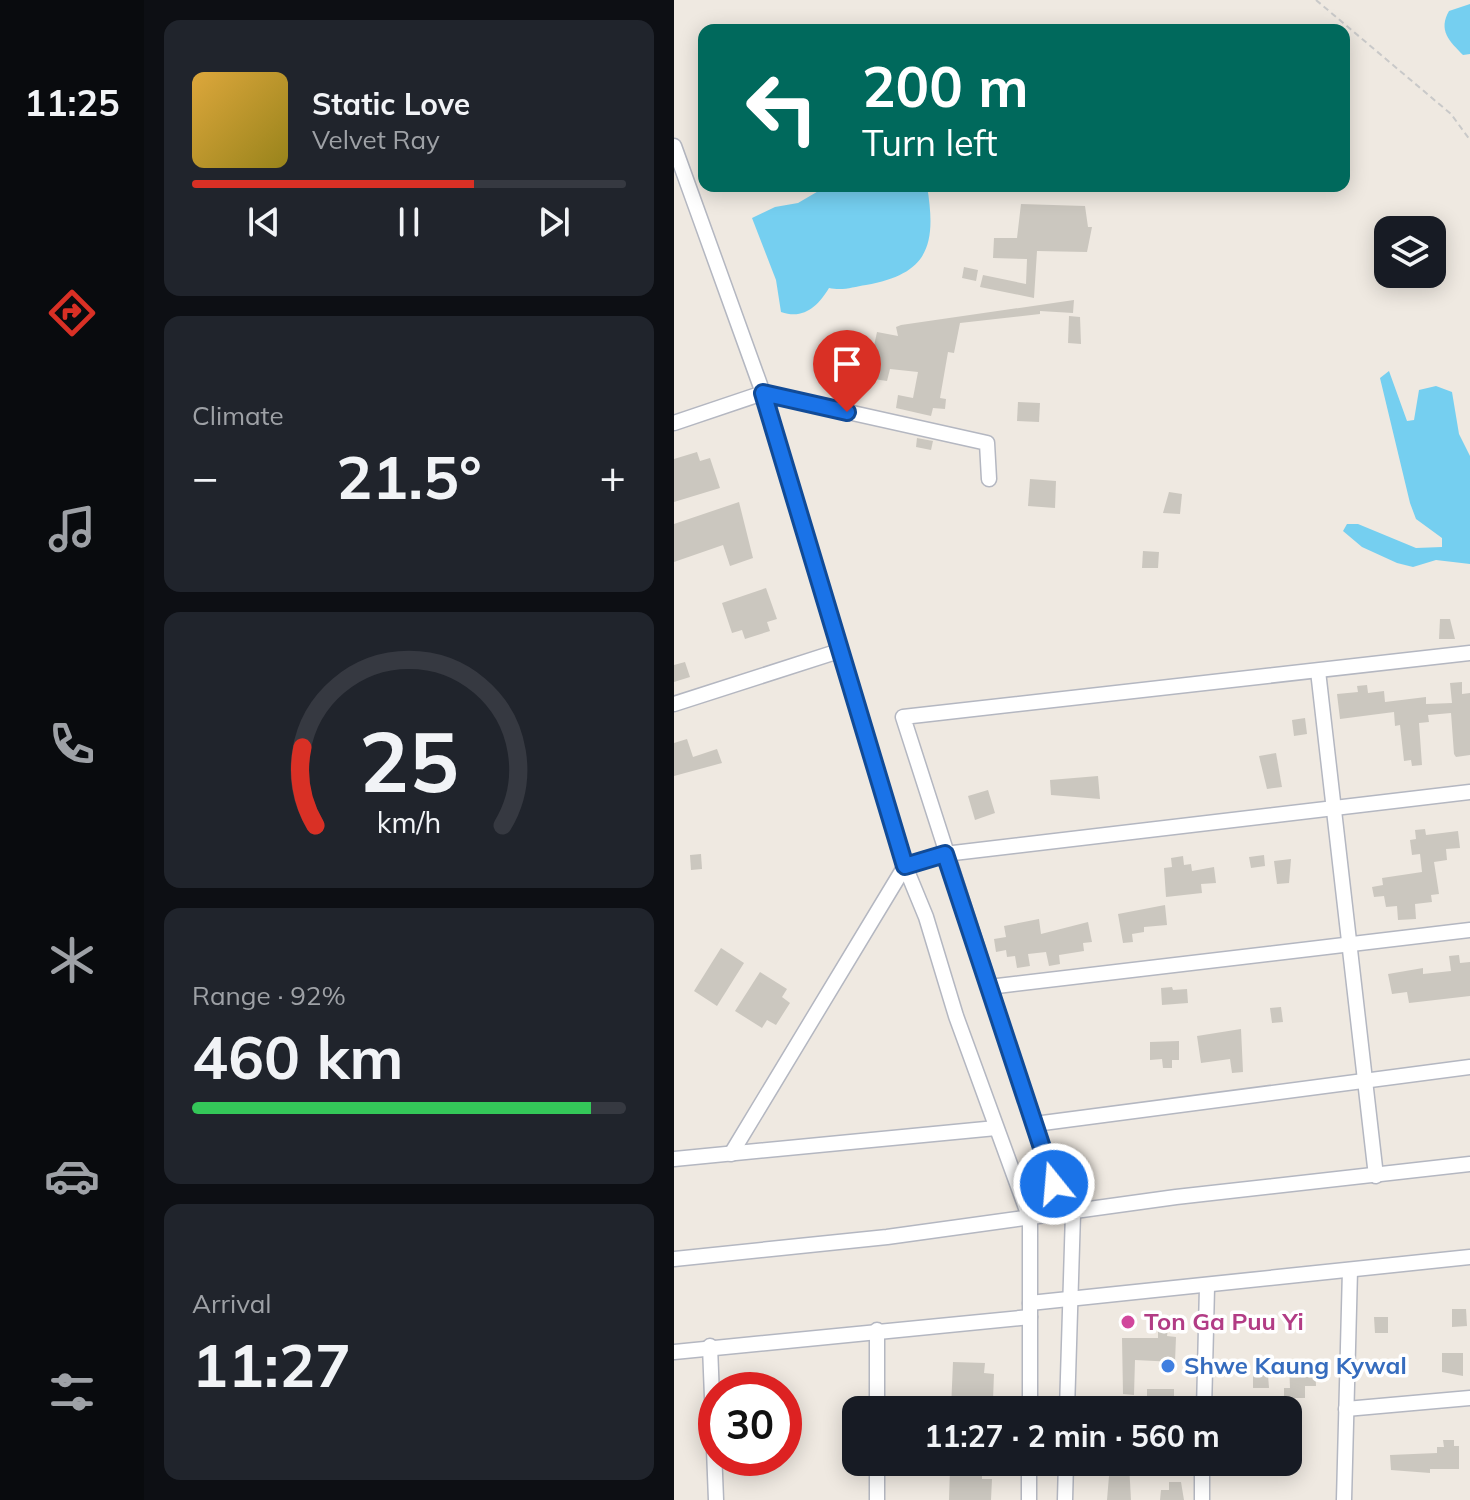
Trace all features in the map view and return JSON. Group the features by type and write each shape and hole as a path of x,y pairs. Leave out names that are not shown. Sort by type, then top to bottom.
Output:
{"street":[{"path":"674,146 763,393 905,866 926,917 996,1128 1030,1219 1030,1396"},
{"path":"674,423 763,393 987,443 989,479"},
{"path":"674,704 839,651"},
{"path":"1067,1396 1068,1214 989,987 903,717 1470,653"},
{"path":"1318,671 1352,943 1376,1176"},
{"path":"731,1154 905,866 945,854 1470,792"},
{"path":"989,987 1470,930"},
{"path":"1035,1124 1470,1067"},
{"path":"674,1159 996,1128"},
{"path":"674,1259 1030,1219 1176,1197 1470,1164"},
{"path":"674,1352 877,1330 1030,1310 1069,1301 1470,1257"},
{"path":"1344,1500 1350,1270"},
{"path":"1204,1396 1207,1287"},
{"path":"877,1330 877,1396"},
{"path":"710,1346 716,1500"},
{"path":"1346,1409 1470,1398"},
{"path":"877,1476 877,1500"},
{"path":"1029,1476 1029,1500"},
{"path":"1065,1500 1066,1476"},
{"path":"1202,1476 1202,1500"}],"path":[{"path":"1316,0 1344,24"},
{"path":"1350,29 1451,114 1470,140"}],"water":[{"path":"1470,4 1470,54 1463,55 1450,40 1445,24 1449,11"},
{"path":"817,192 928,192 930,225 924,254 915,265 887,280 843,289 829,288 810,310 797,314 781,312 776,280 752,218 775,207 798,203"},
{"path":"1389,371 1407,421 1414,420 1419,390 1436,386 1452,392 1459,434 1470,456 1470,564 1436,560 1413,567 1397,563 1362,547 1343,531 1347,524 1358,524 1416,548 1442,547 1442,538 1416,519 1410,503 1380,378"}],"building":[{"path":"1021,204 1085,206 1088,227 1092,227 1087,252 1037,251 1034,298 980,287 983,275 1026,284 1027,259 993,258 994,238 1017,238"},
{"path":"964,267 978,270 976,281 962,278"},
{"path":"1074,300 1073,313 1040,311 1040,314 960,323 954,353 948,352 940,398 946,399 945,409 933,408 931,416 896,408 898,395 913,398 918,372 890,369 887,381 867,378 877,332 898,336 896,327 901,325"},
{"path":"1069,316 1080,317 1081,344 1068,343"},
{"path":"1018,402 1040,403 1039,422 1017,421"},
{"path":"917,438 933,441 931,450 916,447"},
{"path":"697,452 700,461 710,458 720,488 674,502 674,459"},
{"path":"1030,479 1056,481 1055,508 1028,506"},
{"path":"1169,492 1182,494 1180,514 1163,513"},
{"path":"739,502 753,558 730,566 723,545 674,562 674,524"},
{"path":"1143,551 1159,552 1158,568 1142,568"},
{"path":"766,588 777,619 767,622 770,631 745,639 742,630 732,633 722,603"},
{"path":"1440,619 1450,619 1455,639 1439,639"},
{"path":"685,662 690,677 674,682 674,665"},
{"path":"1462,682 1462,694 1470,693 1470,755 1456,757 1454,754 1451,713 1428,715 1429,722 1419,723 1422,765 1412,766 1411,760 1404,761 1400,725 1395,726 1394,712 1340,719 1337,694 1358,692 1357,686 1367,685 1368,693 1384,691 1385,702 1426,697 1426,704 1452,703 1450,683"},
{"path":"1305,718 1307,734 1294,736 1292,720"},
{"path":"687,739 693,757 717,749 722,763 674,776 674,743"},
{"path":"1276,753 1282,787 1267,789 1259,756"},
{"path":"1098,776 1100,799 1051,795 1050,780"},
{"path":"988,790 995,813 975,820 968,796"},
{"path":"1425,829 1426,835 1458,831 1460,848 1446,849 1447,860 1434,862 1439,894 1431,895 1432,902 1415,904 1416,919 1398,920 1397,906 1386,907 1384,896 1374,897 1372,887 1383,885 1382,878 1422,872 1420,854 1412,855 1410,840 1416,839 1415,830"},
{"path":"701,854 702,869 691,870 690,855"},
{"path":"1264,855 1265,866 1251,868 1249,857"},
{"path":"1183,856 1184,865 1191,864 1192,871 1214,867 1216,883 1201,884 1202,893 1166,897 1164,868 1172,867 1171,858"},
{"path":"1291,859 1289,883 1277,884 1274,861"},
{"path":"1165,905 1167,925 1144,927 1144,932 1132,934 1133,942 1123,943 1118,914"},
{"path":"1039,919 1041,934 1088,922 1092,942 1083,943 1084,951 1059,955 1060,964 1049,966 1046,952 1028,954 1030,966 1017,968 1015,956 1007,957 1006,950 996,952 994,939 1006,937 1004,926"},
{"path":"721,948 744,963 717,1006 694,991"},
{"path":"1459,955 1460,963 1470,962 1470,996 1409,1003 1407,992 1392,994 1388,974 1423,968 1423,974 1451,971 1449,956"},
{"path":"760,972 787,989 782,997 790,1003 776,1025 767,1020 762,1028 735,1011"},
{"path":"1172,987 1173,990 1187,989 1188,1003 1162,1005 1161,988"},
{"path":"1281,1007 1283,1022 1272,1023 1270,1008"},
{"path":"1241,1029 1243,1072 1232,1073 1230,1059 1201,1063 1197,1036"},
{"path":"1179,1041 1179,1060 1172,1060 1172,1068 1163,1068 1162,1059 1150,1060 1150,1042"},
{"path":"1452,1309 1466,1309 1467,1326 1452,1327"},
{"path":"1374,1317 1388,1317 1388,1333 1375,1333"},
{"path":"1158,1329 1168,1329 1167,1336 1176,1337 1175,1362 1135,1360 1134,1395 1123,1394 1122,1338 1158,1338"},
{"path":"1442,1353 1463,1353 1463,1376 1442,1372"},
{"path":"1315,1361 1316,1386 1305,1386 1305,1398 1284,1396 1284,1388 1290,1388 1289,1362"},
{"path":"953,1362 985,1363 984,1373 994,1374 993,1396 952,1396"},
{"path":"1253,1375 1268,1375 1269,1388 1253,1388"},
{"path":"1147,1389 1174,1389 1174,1396 1147,1396"},
{"path":"1443,1440 1454,1440 1454,1446 1459,1446 1459,1469 1430,1469 1430,1473 1391,1470 1390,1455 1437,1453 1437,1447 1444,1447"},
{"path":"950,1476 992,1479 991,1500 949,1500"},
{"path":"1109,1476 1130,1476 1131,1500 1107,1500"},
{"path":"1169,1482 1181,1482 1184,1500 1160,1500 1161,1490 1169,1490"}],"place":[{"name":"Ton Ga Puu Yi","path":"1128,1322"},
{"name":"Shwe Kaung Kywal","path":"1168,1366"}],"route":[{"path":"847,412 763,393 905,866 945,854 1054,1184"}]}
